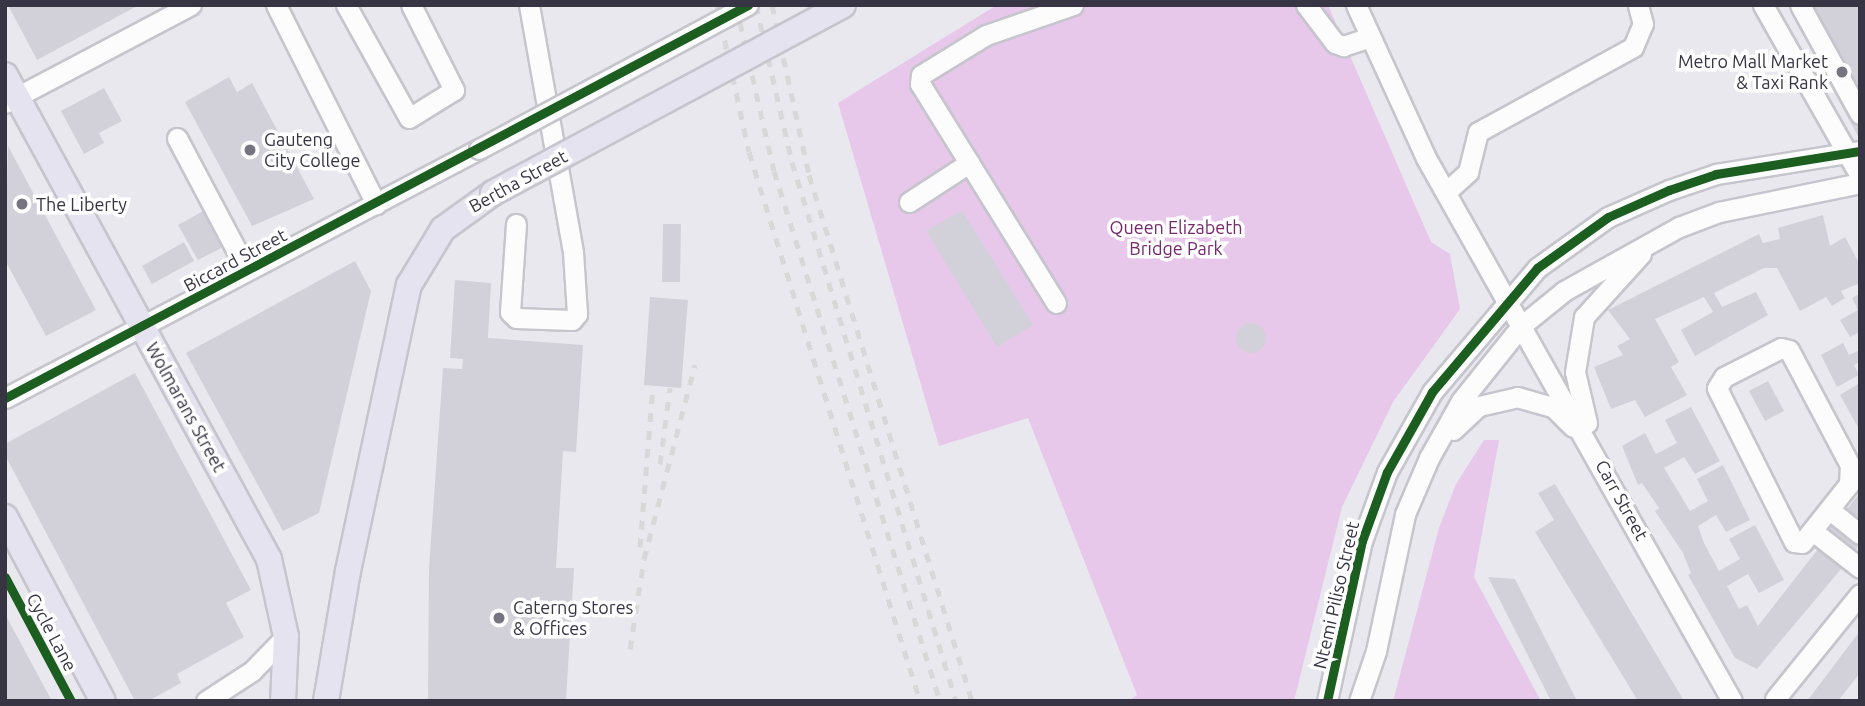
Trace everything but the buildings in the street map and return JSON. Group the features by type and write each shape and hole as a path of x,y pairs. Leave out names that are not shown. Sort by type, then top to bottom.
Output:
{"main road":[{"name":"Bertha Street","path":"326,701 348,571 409,285 443,229 493,193 843,5"},
{"name":"Wolmarans Street","path":"9,91 269,559 286,636 283,701"},
{"path":"5,517 103,701"}],"street":[{"path":"9,91 191,5"},
{"path":"276,5 376,204"},
{"path":"346,5 409,118 453,93 454,85 411,5"},
{"path":"516,224 510,312 516,318 572,320 577,314 573,252 528,5"},
{"name":"Biccard Street","path":"5,398 748,5"},
{"path":"1056,303 925,92 921,75 986,35 1073,5"},
{"path":"1307,5 1335,43 1351,44 1371,37"},
{"name":"Carr Street","path":"1356,5 1446,192 1521,326 1594,448 1732,701"},
{"path":"1446,192 1468,172 1478,132 1633,47 1643,24 1638,5"},
{"path":"1763,5 1854,151 1860,176"},
{"path":"1800,5 1860,114"},
{"path":"177,138 247,271"},
{"name":"Ntemi Piliso Street","path":"1327,701 1362,541 1387,472 1432,392 1508,301 1571,242 1669,190 1716,174 1854,151"},
{"path":"909,202 969,163"},
{"path":"1359,701 1376,651 1405,514 1429,458 1461,401 1521,326 1564,291 1657,238 1719,212 1860,183"},
{"path":"1594,448 1575,372 1577,342 1584,317 1607,285 1657,238"},
{"path":"1774,350 1789,350 1850,465 1849,484 1814,533 1802,543 1794,542 1721,401 1717,388 1724,377 1774,350"},
{"path":"1429,458 1479,406 1517,397 1553,407 1594,448"},
{"path":"1830,510 1860,534"},
{"path":"1814,533 1860,568"},
{"path":"1775,699 1860,594"},
{"path":"206,701 252,671 286,636"}],"green space":[{"name":"Queen Elizabeth Bridge Park","path":"997,5 1328,5 1431,242 1450,254 1460,309 1393,402 1342,507 1294,701 1129,701 1137,695 1028,418 939,446 838,103"},
{"path":"1484,440 1499,440 1474,577 1541,701 1393,701 1439,528 1456,484"}],"railway":[{"path":"717,5 749,152 920,701"},
{"path":"736,5 774,171 940,701"},
{"path":"756,5 792,162 956,701"},
{"path":"772,5 809,175 972,701"},
{"path":"630,649 644,559 695,365"},
{"path":"640,547 653,386"},
{"path":"660,464 670,388"}],"cycle path":[{"path":"5,398 748,5"},
{"path":"1327,701 1362,541 1387,472 1432,392 1537,268 1608,217 1669,190 1716,174 1860,151"},
{"name":"Cycle Lane","path":"5,577 71,701"}],"place":[{"name":"Metro Mall Market & Taxi Rank","path":"1842,72"},
{"name":"Gauteng City College","path":"250,150"},
{"name":"The Liberty","path":"22,204"},
{"name":"Caterng Stores & Offices","path":"499,618"}]}
